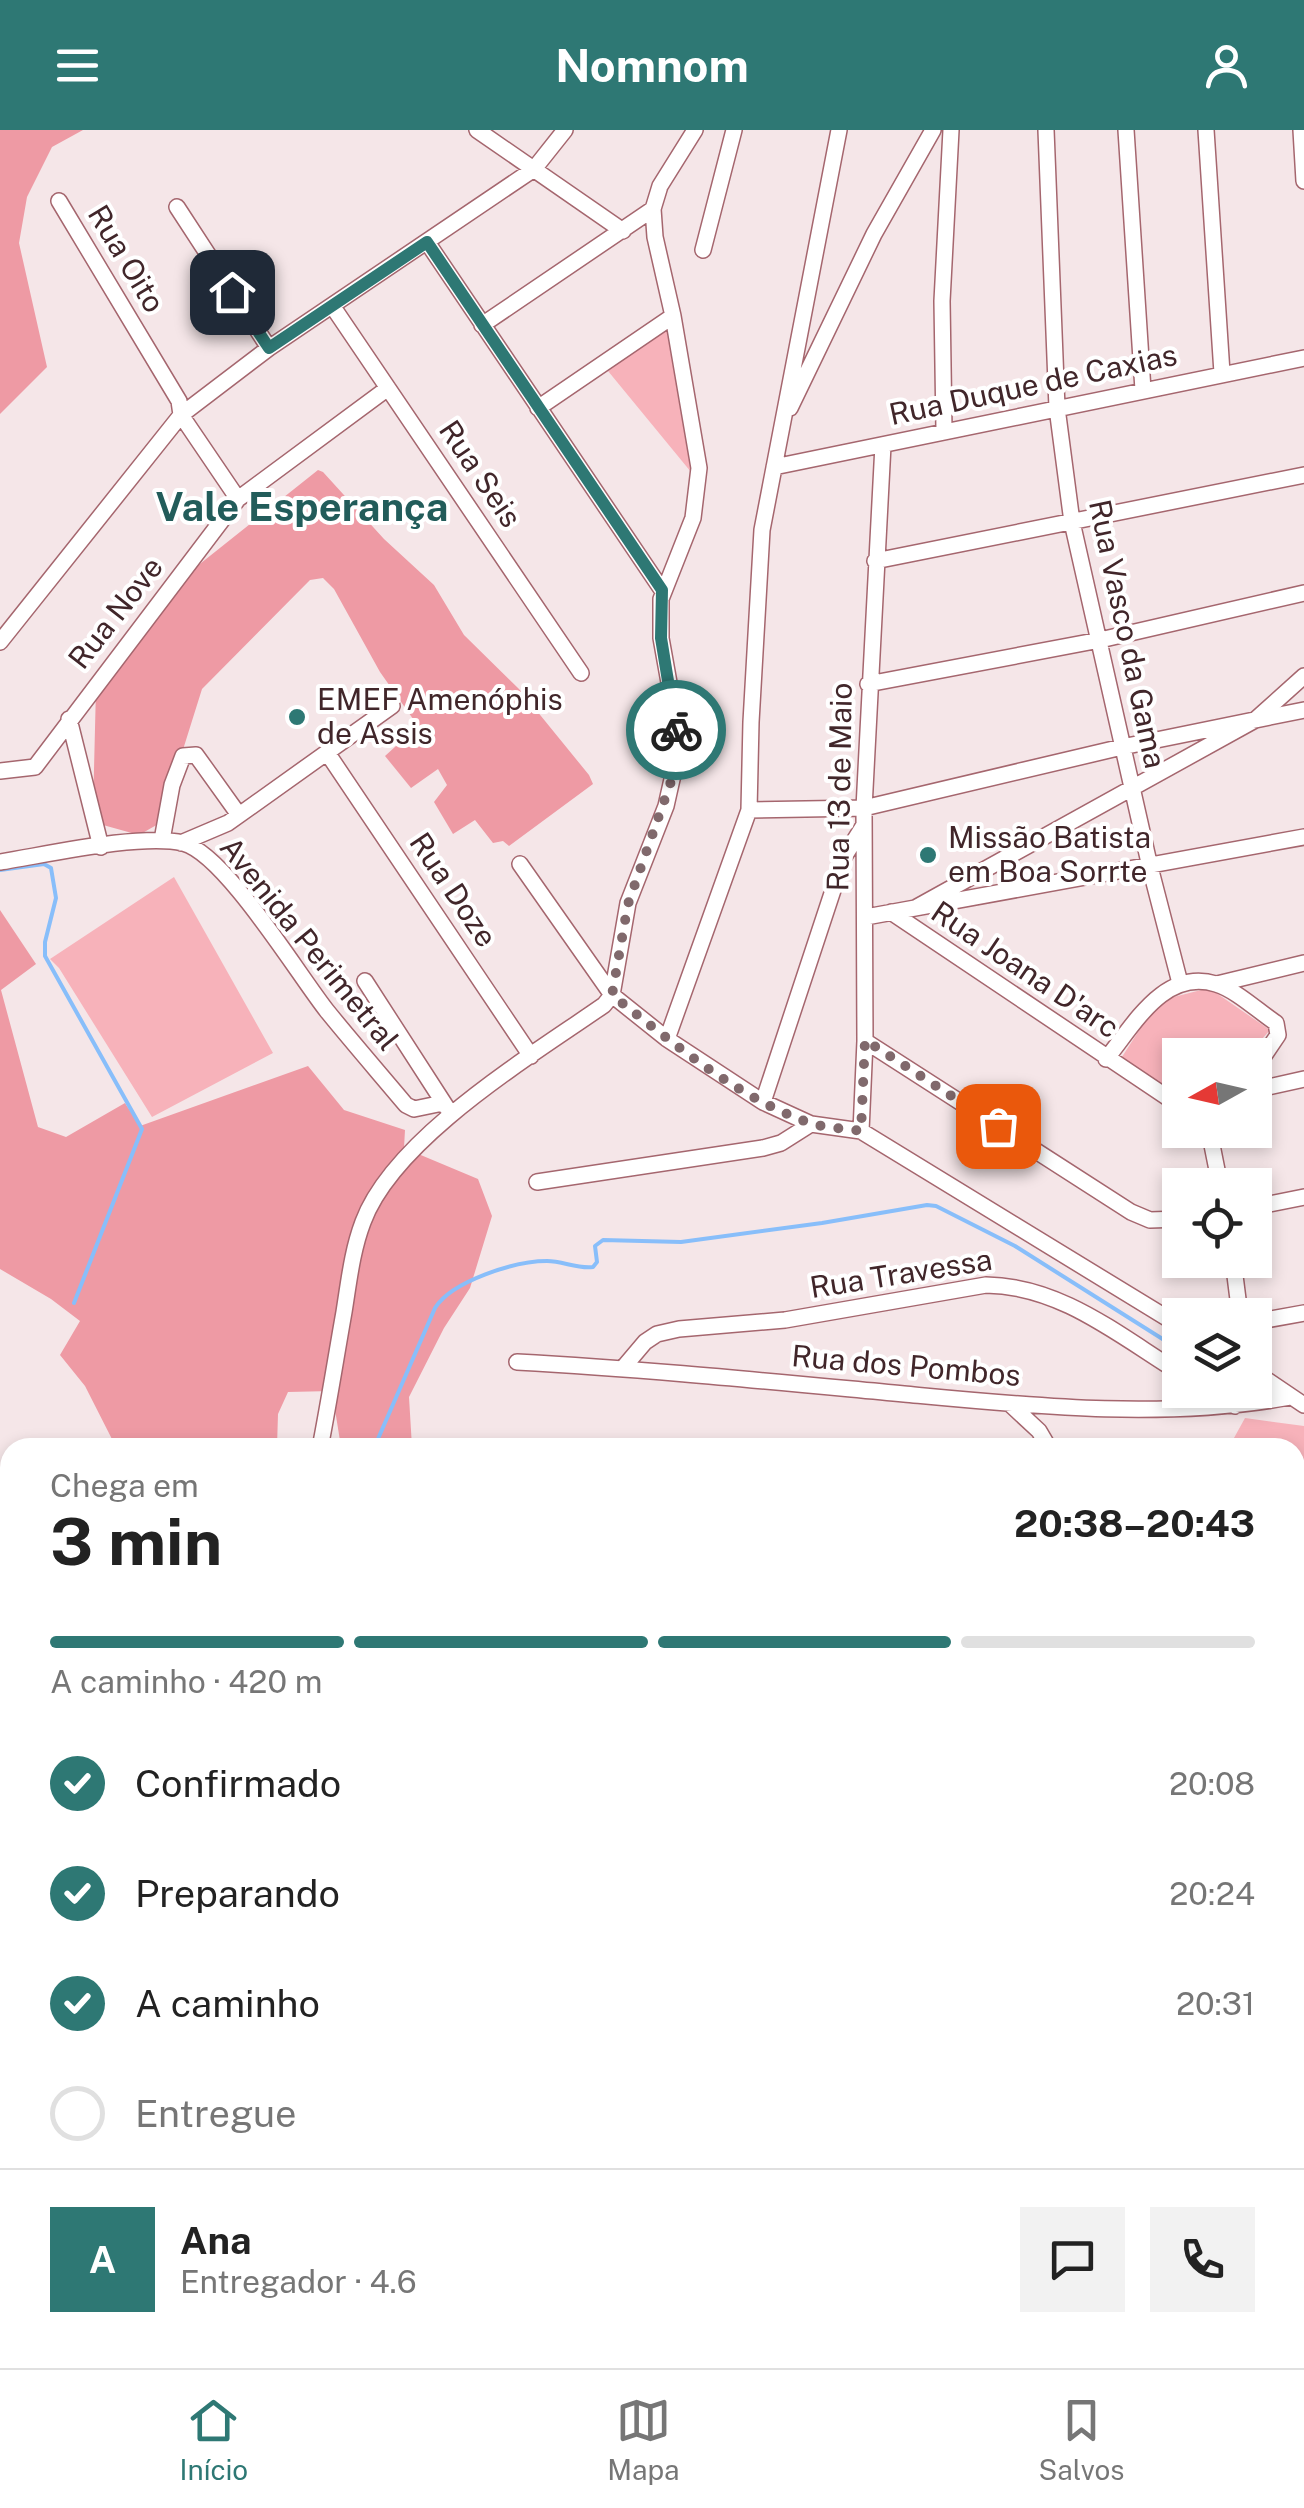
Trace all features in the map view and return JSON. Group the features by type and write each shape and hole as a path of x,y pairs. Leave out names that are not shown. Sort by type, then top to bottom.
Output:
{"street":[{"path":"477,130 624,231"},
{"path":"0,642 182,415 269,348 534,169 565,130"},
{"path":"322,1438 352,1260 364,1219 389,1173 448,1109 531,1056 604,1005 612,995 628,904 674,773 675,716 661,638 662,590 689,532 699,468 673,316 655,238 653,209 660,186 695,130"},
{"path":"703,250 734,130"},
{"path":"667,1039 749,810 762,530 840,130"},
{"path":"781,425 874,234 933,130"},
{"path":"944,430 942,301 951,130"},
{"name":"Rua Vasco da Gama","path":"1046,130 1056,408 1072,522 1180,982"},
{"path":"1126,130 1143,390"},
{"path":"1206,130 1222,373"},
{"path":"1301,130 1304,182"},
{"name":"Rua Oito","path":"60,201 179,401 182,415 238,499"},
{"path":"177,208 269,348"},
{"path":"482,326 653,209"},
{"path":"427,242 662,590"},
{"name":"Rua Seis","path":"333,307 581,672"},
{"path":"538,408 673,316"},
{"name":"Rua Duque de Caxias","path":"774,467 1304,358"},
{"name":"Rua Nove","path":"0,772 35,767 238,499 388,388"},
{"name":"Rua 13 de Maio","path":"861,1131 865,1040 864,808 883,444"},
{"path":"875,561 1304,475"},
{"path":"868,684 1100,640 1304,593"},
{"path":"917,907 1255,720 1304,676"},
{"path":"181,842 212,831 239,815 392,706"},
{"path":"749,810 864,808 1122,747 1304,710"},
{"path":"69,719 101,847"},
{"name":"Rua Doze","path":"328,754 531,1056"},
{"path":"162,840 172,785 184,756 196,755 239,815"},
{"path":"763,1102 844,857 864,826"},
{"path":"866,917 1304,837"},
{"name":"Avenida Perimetral","path":"0,862 162,840 181,842 202,853 229,880 326,1010 406,1105 448,1109"},
{"path":"520,864 612,995 667,1039 763,1102 811,1124 861,1131 1162,1315"},
{"name":"Rua Joana D'arc","path":"891,912 1162,1095"},
{"path":"1106,1059 1159,995 1180,982 1217,984 1304,963"},
{"name":"Avenida Perimetral","path":"365,981 448,1109"},
{"path":"1217,984 1279,1028 1272,1044"},
{"path":"865,1040 1130,1212 1150,1220 1162,1220"},
{"path":"1272,1086 1304,1079"},
{"path":"537,1182 763,1148 781,1143 811,1124"},
{"path":"1272,1203 1304,1197"},
{"name":"Rua Travessa","path":"623,1368 657,1334 785,1320 986,1285 1016,1286 1058,1298 1162,1362"},
{"path":"1272,1319 1304,1313"},
{"name":"Rua dos Pombos","path":"517,1362 623,1368 1010,1404 1220,1408"},
{"path":"1272,1384 1297,1401"},
{"name":"Rua dos Pombos","path":"1272,1403 1297,1401"},
{"path":"1010,1404 1043,1438"}],"shaded area":[{"path":"0,130 83,130 52,147 27,197 19,243 47,367 0,414"},
{"path":"666,326 691,472 608,371"},
{"path":"318,470 434,585 464,635 519,689 589,775 593,784 509,846 503,841 493,843 475,820 453,834 434,802 447,785 438,769 411,788 385,756 418,726 380,672 334,589 323,578 310,580 202,689 160,823 139,835 103,825 93,810 96,688 186,575"},
{"path":"174,877 273,1053 152,1117 50,959"},
{"path":"0,910 36,964 1,990 38,1127 66,1137 125,1103 140,1126 308,1066 344,1110 405,1130 404,1148 478,1179 492,1216 470,1288 444,1328 409,1397 411,1438 340,1438 332,1391 288,1392 278,1414 277,1438 111,1438 85,1386 60,1355 80,1321 0,1269"},
{"path":"1209,988 1270,1030 1263,1038 1162,1038 1162,1088 1120,1060 1158,1001"},
{"path":"1245,1418 1304,1426 1304,1438 1234,1438"}],"waterway":[{"path":"0,870 44,864 51,868 56,898 45,956 142,1129 74,1303"},
{"path":"378,1438 435,1308 443,1298 469,1281 518,1265 547,1261 593,1267 597,1262 595,1246 603,1240 681,1242 936,1206 1015,1246 1162,1339"}],"way so far":[{"path":"676,730 674,773 666,806 628,904 612,995 667,1039 763,1102 811,1124 861,1131 865,1040 998,1126"}],"place":[{"name":"EMEF Amenóphis de Assis","path":"297,717"},
{"name":"Missão Batista em Boa Sorrte","path":"928,855"}],"district":[{"name":"Vale Esperança","path":"302,507"}],"route":[{"path":"232,292 269,348 427,242 662,590 661,638 676,730"}]}
